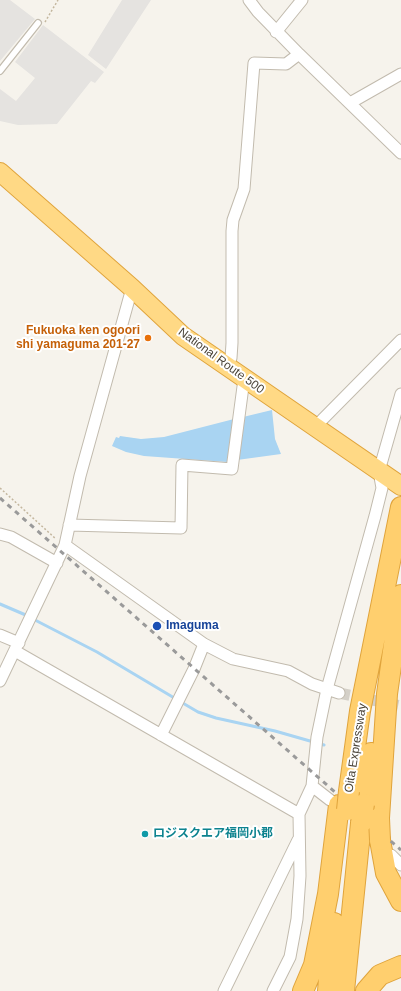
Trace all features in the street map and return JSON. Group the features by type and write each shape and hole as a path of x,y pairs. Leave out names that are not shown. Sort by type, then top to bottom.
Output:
{"highway":[{"name":"National Route 500","path":"0,172 132,288 183,336 401,486"},
{"name":"Oita Expressway","path":"328,991 367,677 401,507"},
{"name":"Oita Expressway","path":"344,991 351,805 382,681 401,583"},
{"path":"303,991 314,965 328,894 351,805 387,694 401,595"},
{"path":"351,805 386,847 386,873 401,901"},
{"path":"366,991 380,975 401,966"}],"street":[{"path":"249,0 276,32 401,153"},
{"path":"276,32 302,0"},
{"path":"226,366 231,358 232,343 232,231 244,189 254,64 286,64 298,54"},
{"path":"350,103 401,74"},
{"path":"0,681 65,545 82,469 132,288"},
{"path":"315,427 401,340"},
{"path":"70,525 181,528 182,465 232,469 244,379"},
{"path":"273,991 282,976 292,949 297,918 300,876 298,840 299,814 312,786 317,737 327,689 382,488 379,471 401,394"},
{"path":"0,534 11,537 57,563"},
{"path":"65,545 204,644 233,659 288,672 312,684 338,693"},
{"path":"0,635 17,647 162,735 299,814"},
{"path":"162,735 204,644"},
{"path":"312,786 351,805"},
{"path":"224,991 298,840"},
{"path":"386,847 401,865"}],"lane":[{"path":"0,71 38,23"}],"path":[{"path":"38,23 44,23 58,0"},
{"path":"0,488 54,537 65,545"}],"shaded area":[{"path":"0,0 10,0 35,19 0,61"},
{"path":"122,0 151,0 106,69 88,55"},
{"path":"43,25 104,72 95,83 91,81 57,124 18,125 0,121 0,89 16,101 35,78 15,62"}],"water":[{"path":"272,410 275,439 281,454 237,460 243,417"},
{"path":"234,419 227,462 144,456 126,452 112,446 116,437 119,438 120,436 141,439 164,437"}],"waterway":[{"path":"0,604 28,616"},
{"path":"33,619 97,652 176,699"},
{"path":"181,702 198,712 216,718 275,731 324,745"}],"tunnel":[{"path":"339,693 401,706"}],"railway":[{"path":"0,498 401,850"}],"place":[{"name":"Fukuoka ken ogoori shi yamaguma 201-27","path":"148,338"},
{"name":"Imaguma","path":"157,626"},
{"name":"ロジスクエア福岡小郡","path":"145,834"}]}
